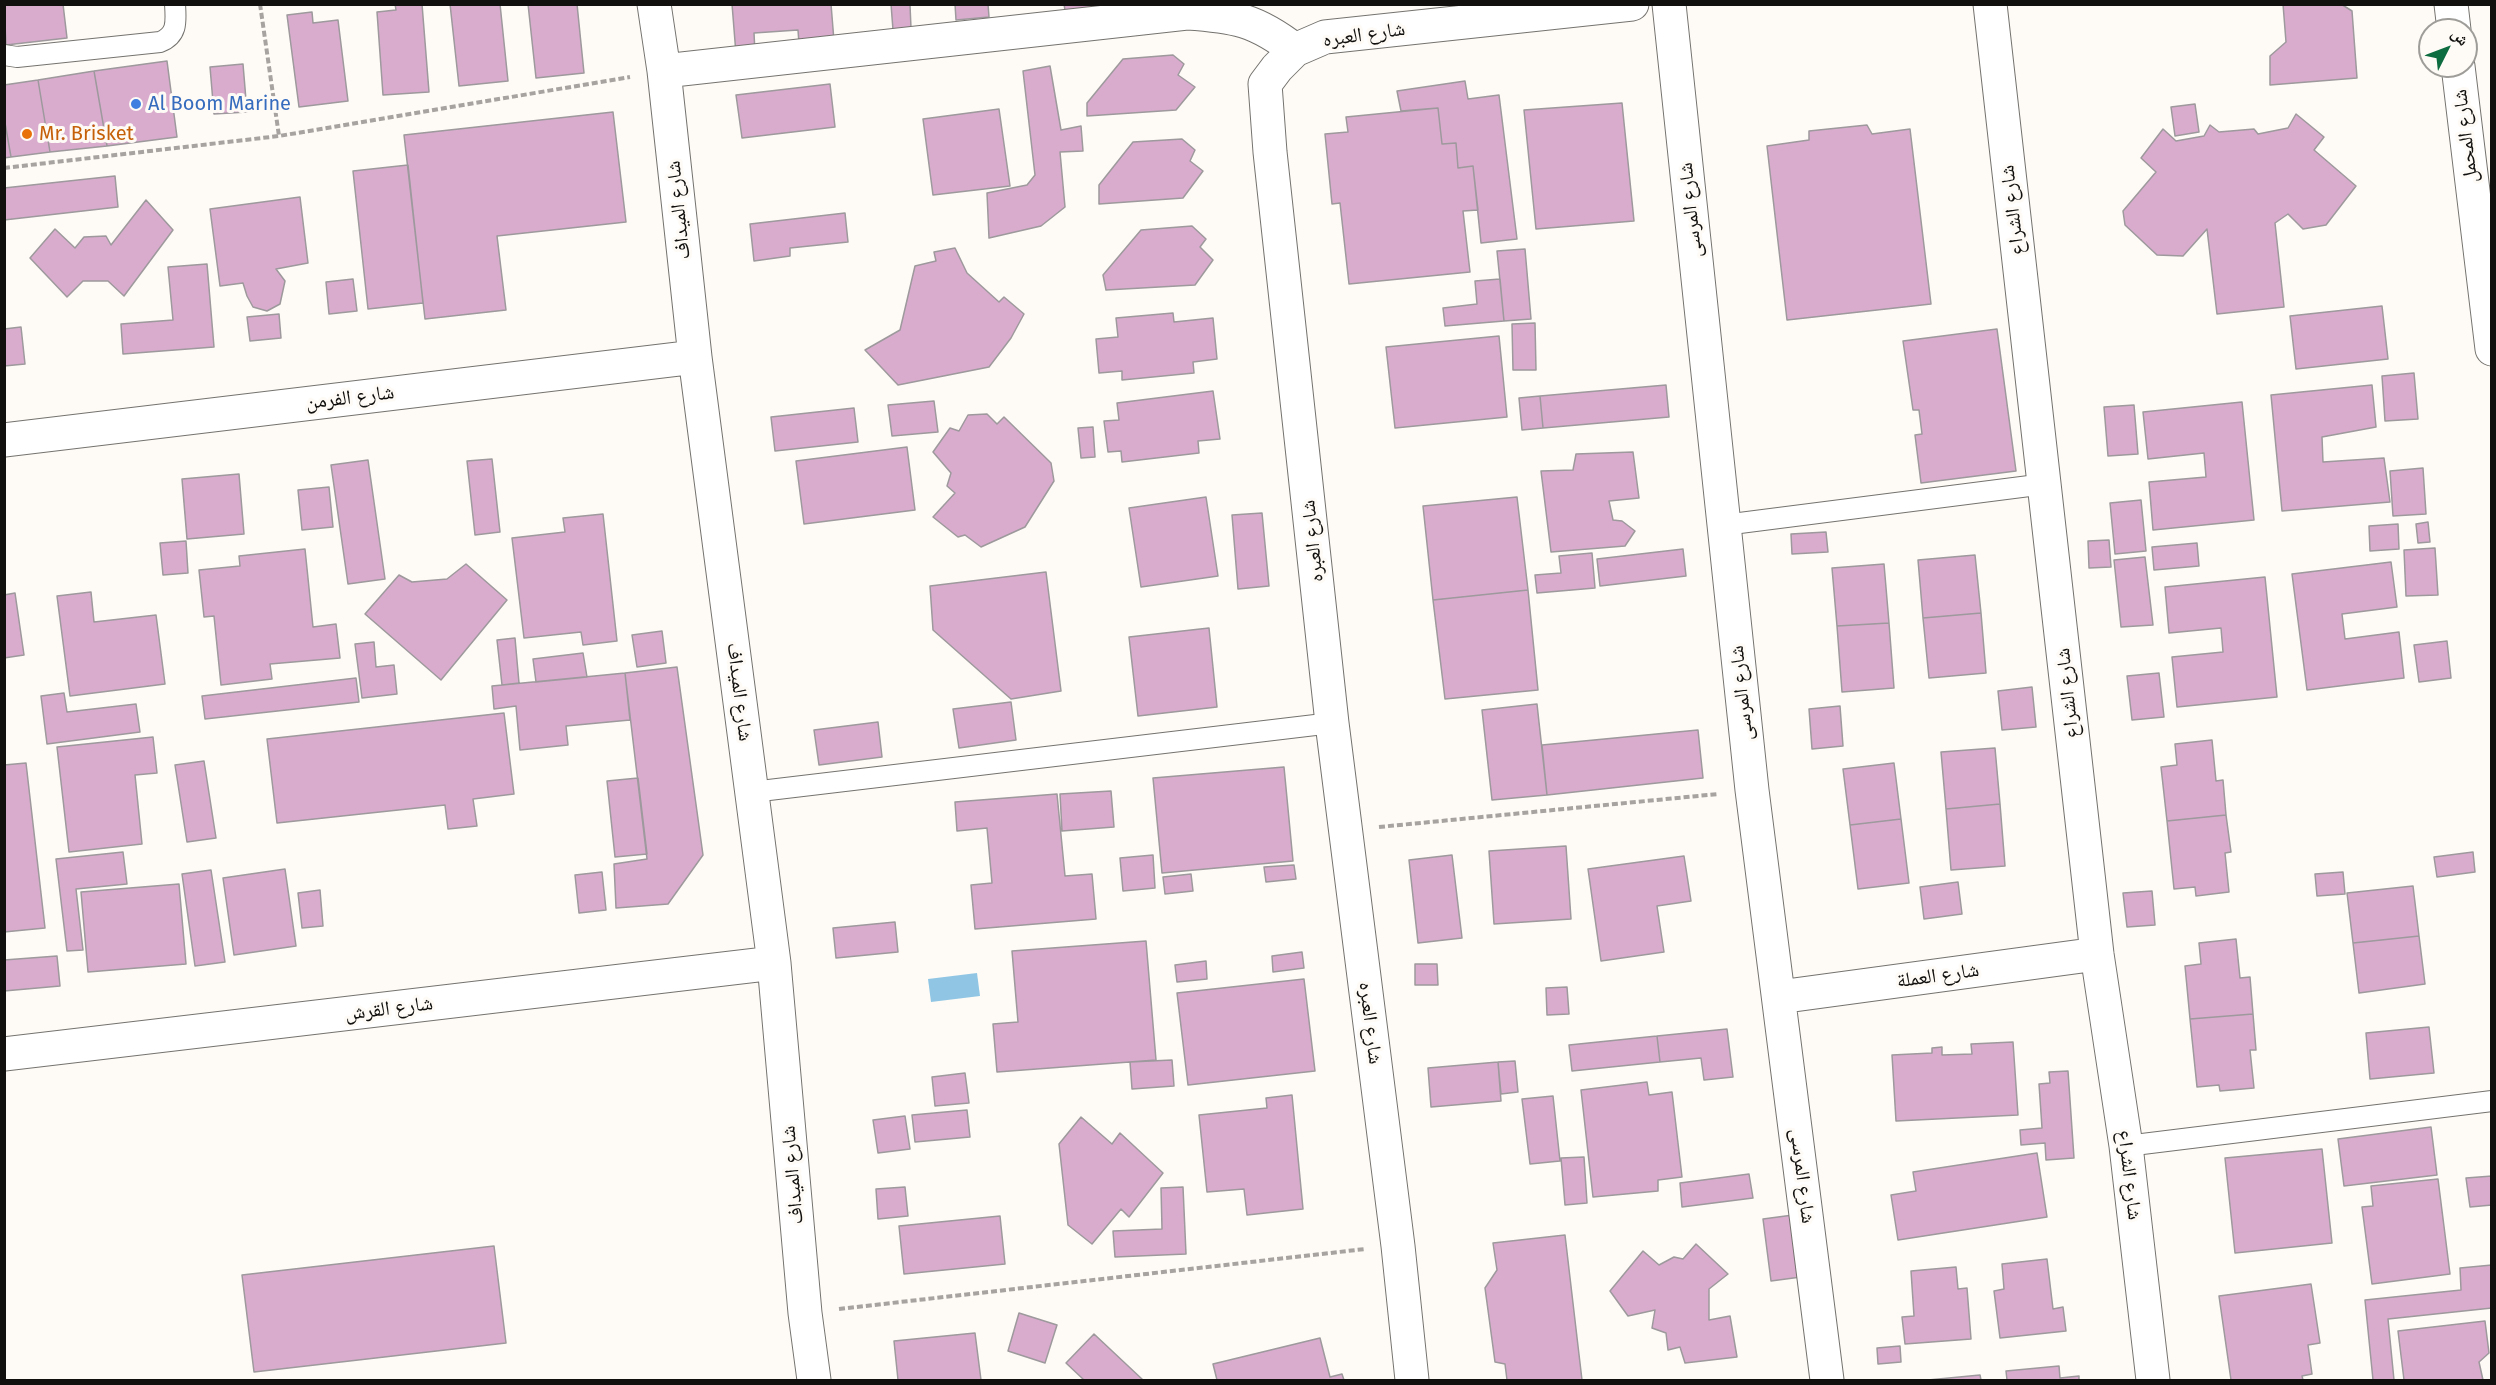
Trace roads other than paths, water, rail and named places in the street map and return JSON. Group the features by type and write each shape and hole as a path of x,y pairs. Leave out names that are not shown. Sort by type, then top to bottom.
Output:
{"street":[{"name":"شارع الميداف","path":"654,4 664,71 695,357 774,963 805,1312 814,1380"},
{"name":"شارع العبره","path":"1412,1380 1398,1246 1332,723 1265,84 1295,50 1325,37 1632,4"},
{"name":"شارع المرسى","path":"1669,4 1752,790 1827,1380"},
{"name":"شارع الشراع","path":"1990,4 2097,954 2126,1146 2153,1380"},
{"path":"664,71 1187,14 1238,18 1264,28 1295,50"},
{"name":"شارع المحمل","path":"2459,78 2492,350"},
{"name":"شارع الفرمن","path":"4,440 695,357"},
{"name":"شارع العملة","path":"1779,997 2097,954"},
{"name":"شارع القرش","path":"4,1054 774,963"}],"lane":[{"path":"4,55 17,57 160,42 172,34 176,26 175,4"},
{"path":"1724,525 2044,484"},
{"path":"752,792 1332,723"},
{"path":"2126,1146 2492,1101"}],"water":[{"path":"977,973 980,996 931,1002 928,979"}],"place":[{"name":"Al Boom Marine","path":"136,104"},
{"name":"Mr. Brisket","path":"27,134"}]}
